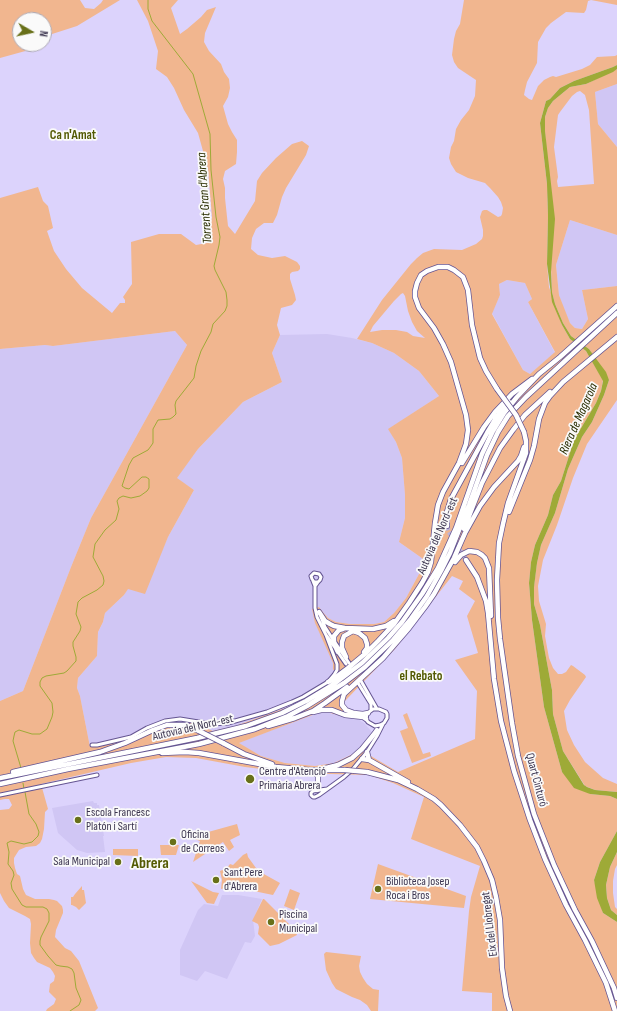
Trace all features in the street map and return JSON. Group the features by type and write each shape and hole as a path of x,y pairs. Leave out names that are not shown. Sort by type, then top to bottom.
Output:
{"highway":[{"path":"454,474 463,455 466,444 468,430 467,419 448,352 439,336 419,308 416,301 415,291 421,275 427,270 438,267 448,268 463,277 468,290 472,325 480,358 497,389 516,415 524,432 526,441 526,453 508,504 499,551"},
{"name":"Autovia del Nord-est","path":"0,784 68,769 199,744 255,729 302,709 338,687 372,661 401,631 427,596 458,535 487,455 502,424 521,401 614,314 617,306"},
{"name":"Autovia del Nord-est","path":"0,777 197,738 246,726 282,713 306,701 351,672 372,654 402,622 438,568 456,528 482,454 497,424 512,403 540,374 614,314"},
{"path":"499,551 512,502 530,460 542,410 550,396 563,382 617,337"},
{"path":"328,682 359,659 386,633 417,591 428,572 432,556 438,506 443,492 499,406 517,389 540,374"},
{"path":"450,564 482,483 500,448 525,415 563,382"},
{"path":"447,526 446,516 449,504 492,424 517,394 528,385"},
{"path":"439,586 474,515 494,487 515,465 521,456 524,446 524,432"},
{"name":"Quart Cinturó","path":"499,551 497,591 500,639 518,756 534,814 554,865 575,910 592,941 614,988 617,998"},
{"path":"295,718 313,710 332,698 346,688 385,654 409,628 443,581 456,559 463,553 476,552 482,555 485,558 488,568 494,679"},
{"path":"466,560 477,577 486,601 494,679"},
{"path":"319,612 325,620 334,626 368,630 390,624 399,616"},
{"path":"338,652 334,644 334,636 339,630 345,628"},
{"path":"346,657 342,648 344,636 350,632 356,632 364,636 367,641 366,651 359,659"},
{"path":"369,712 363,714 349,712 342,705 343,698 348,690 383,658 385,654"},
{"name":"Quart Cinturó","path":"494,679 501,721 514,771 530,820 566,905 606,983 615,1011"},
{"path":"255,729 302,717 318,711 327,710 345,715 366,718"},
{"path":"0,777 100,752 153,730 174,724 186,725 262,761 285,768"},
{"path":"320,770 338,765 352,758 362,750 375,733 376,728"},
{"path":"119,745 131,737"},
{"path":"367,752 369,760"},
{"path":"148,753 199,753 285,768"},
{"path":"362,758 369,760 403,779 417,789"},
{"name":"Eix del Llobregat","path":"285,768 367,772 391,778 417,789 441,805 447,807 455,815 469,831 481,850 494,881 500,908 506,982 511,1011"},
{"path":"309,770 318,776 318,786 321,790"},
{"path":"321,790 320,776 328,770"}],"street":[{"path":"92,745 131,737 147,728 165,721 186,720 217,724 253,717 292,702 328,682 337,670 337,664 326,635 317,617 315,608 315,586 311,576 314,573 317,573 320,574 321,577 315,586"},
{"path":"313,581 318,582"},
{"path":"316,603 325,627 346,657 347,664 326,635"},
{"path":"376,728 368,722 366,718 371,704 359,682 377,709"},
{"path":"321,790 348,773 367,752 386,720 387,714 382,710 377,709 369,712"},
{"path":"376,728 383,724"},
{"path":"376,728 376,736"},
{"path":"0,795 97,774"}],"shaded area":[{"path":"0,0 80,0 85,8 94,9 103,0 120,0 77,26 52,34 52,12 12,12 12,52 22,52 0,58"},
{"path":"137,0 178,0 171,8 180,34 201,17 207,10 216,7 205,33 204,42 209,51 221,64 229,79 230,88 228,97 223,106 228,124 237,140 237,152 236,164 225,171 223,179 228,226 235,234 255,201 257,181 262,173 292,144 302,141 309,146 306,155 286,188 273,223 264,223 256,229 252,238 251,249 258,255 272,258 285,256 297,262 300,269 290,274 296,300 292,305 281,308 277,325 280,335 272,353 282,382 243,402 198,449 177,478 194,490 168,537 145,594 128,589 124,595 105,613 103,622 98,632 97,656 78,678 77,688 80,696 90,747 133,737 163,724 178,722 193,723 213,731 235,726 291,706 332,683 338,678 315,623 312,609 319,607 328,618 336,622 350,624 374,624 384,622 394,613 406,598 426,561 399,542 405,518 402,458 396,442 388,429 439,396 419,371 394,353 372,343 357,339 382,300 417,258 423,253 434,249 462,250 476,244 482,239 483,236 480,217 482,211 487,210 498,217 502,214 503,208 501,202 490,188 485,183 468,178 456,172 449,158 456,129 469,110 475,96 476,80 458,68 452,55 454,39 460,24 464,0 591,0 588,1 584,13 566,12 546,28 538,42 537,63 527,82 524,95 532,100 538,86 544,80 553,76 556,77 582,69 590,65 597,57 617,55 617,65 574,81 560,88 550,99 546,101 540,123 547,184 547,264 549,287 562,325 570,339 586,351 603,380 601,391 596,403 574,440 561,481 553,495 548,515 535,545 531,562 529,583 532,620 544,707 562,772 590,794 610,796 617,799 617,831 600,862 594,880 603,913 617,922 617,1011 492,1011 492,993 462,991 471,897 480,866 411,839 424,797 393,783 369,775 294,773 245,767 196,758 166,757 131,763 41,784 48,809 45,812 42,839 36,846 26,847 19,850 14,858 15,868 17,874 20,876 26,895 35,899 54,900 62,906 63,913 56,930 55,937 65,948 71,951 79,961 98,1008 95,1011 46,1011 54,1004 56,999 49,992 50,984 54,981 55,976 50,968 37,962 31,953 30,919 9,908 0,893 0,810 9,809 12,805 9,799 0,800 0,701 23,691 91,518 187,345 175,331 53,346 45,345 0,349 0,198 38,187 43,201 48,206 53,228 47,231 54,251 66,269 82,288 112,313 120,303 125,303 123,297 132,284 131,242 159,234 181,234 196,245 207,243 212,217 208,169 198,133 167,77 156,69 158,51 148,21","holes":["507,280 525,283 532,299 528,302 555,352 530,374 523,370 492,314 500,295 499,284","403,293 412,322 417,331 425,338 413,336 407,332 396,330 370,332 373,326 394,301","452,576 463,581 459,589 475,601 467,616 478,653 455,660 477,691 475,739 398,772 359,749 357,752 334,763 315,766 285,763 261,756 239,743 323,711 345,717 344,702 395,649"]},
{"path":"591,0 617,0 617,5"},
{"path":"617,65 617,69 613,72 586,84 570,87 553,101 548,108 545,117 545,131 555,219 551,272 552,292 563,323 571,336 589,349 606,372 609,380 592,422 582,437 568,469 555,513 541,545 534,587 534,604 540,625 552,690 553,714 563,751 584,785 595,790 617,792 617,799 610,796 590,794 574,788 562,772 544,707 532,620 529,583 531,562 535,545 548,515 553,495 561,481 574,440 596,403 603,381 586,351 570,339 552,302 547,264 547,184 540,123 546,101 550,99 560,88 574,81"},
{"path":"617,69 617,84 595,92 598,124 617,147 617,235 570,220 556,265 559,295 570,323 575,328 582,329 588,319 582,290 617,286 617,400 587,444 543,560 538,586 539,601 546,624 545,636 549,658 553,668 558,674 562,674 566,672 571,665 586,677 564,711 567,730 574,745 585,762 603,778 617,784 617,792 595,790 585,786 563,751 553,714 552,690 540,625 534,604 534,586 541,545 555,513 568,469 582,437 592,422 609,380 589,349 571,336 563,323 552,292 545,117 548,108 553,101 570,87 586,84","holes":["580,91 585,95 589,110 594,184 558,187 554,147 558,115 572,96 577,92"]},
{"path":"617,84 617,147 598,124 595,92"},
{"path":"570,220 617,235 617,286 582,290 588,319 582,329 575,328 570,323 559,295 556,265"},
{"path":"507,280 525,283 532,299 528,302 555,353 530,374 523,370 492,313 500,295 499,284"},
{"path":"175,331 187,345 91,518 23,691 0,701 0,349 45,345 53,346"},
{"path":"327,334 372,343 394,353 419,371 439,396 389,429 402,458 405,518 399,542 426,561 406,598 394,613 384,622 374,624 350,624 336,622 328,618 319,607 333,663 333,669 338,678 332,683 291,706 235,726 213,731 193,723 163,724 133,737 90,747 80,696 77,688 78,678 97,656 98,632 103,622 105,613 158,559 168,537 194,490 176,478 198,449 243,402 282,382 272,353 280,335"},
{"path":"323,711 358,719 372,732 357,751 334,763 315,766 285,763 261,756 238,743"},
{"path":"407,713 423,754 430,752 431,756 412,763 400,731 408,728 403,715"},
{"name":"Escola Francesc Platón i Sartí","path":"93,801 99,805 105,852 87,853 77,850 58,833 52,808"},
{"path":"237,824 240,835 230,840 234,847 229,851 223,842 193,862 200,841 192,838 194,833 201,834"},
{"path":"617,831 617,852 610,867 606,885 607,898 611,910 617,915 617,922 603,913 597,898 594,880 600,862"},
{"path":"160,845 179,845 176,855 161,855"},
{"path":"113,849 138,849 138,856 113,855"},
{"path":"617,852 617,865 613,881 613,893 617,915 611,910 607,898 606,885 610,867"},
{"path":"247,853 248,857 256,868 280,883 273,895 239,888 238,883 233,888 229,887 221,889 222,880 220,871 227,868 230,864 233,865"},
{"path":"378,864 466,896 464,908 370,899"},
{"path":"191,881 213,892 219,893 214,904 207,903"},
{"path":"82,886 86,903 79,910 71,905 71,897 73,897"},
{"path":"290,889 300,893 294,910 284,906"},
{"path":"222,895 238,895 262,899 253,920 255,936 251,943 245,942 227,979 205,971 197,981 180,975 180,950 198,910 204,904 218,906"},
{"name":"Piscina Municipal","path":"263,899 295,930 297,935 279,944 270,946 258,934 258,924 252,921"},
{"path":"326,952 361,956 359,966 363,978 373,989 379,990 378,1011 371,1011 367,1005 360,1000 336,989 326,970 324,954"}],"waterway":[{"name":"Torrent Gran d'Abrera","path":"21,768 13,741 15,732 19,730 32,734 40,734 47,729 53,712 52,703 40,686 40,682 42,678 46,676 64,673 76,661 73,642 81,627 76,614 78,602 103,585 103,576 93,557 95,544 105,530 116,520 119,509 117,501 119,498 123,496 131,498 140,496 149,488 149,479 146,477 142,477 129,489 122,486 129,465 133,458 148,450 153,443 153,429 158,420 170,419 176,414 176,401 194,378 201,351 211,332 213,324 225,311 227,306 226,292 214,266 220,237 216,217 211,170 210,134 193,74 152,21 148,9 148,0"},
{"name":"Torrent Gran d'Abrera","path":"23,783 24,789"},
{"name":"Torrent Gran d'Abrera","path":"25,792 29,814 36,824 39,832 38,836 32,842 24,844 11,841 7,843 9,852 8,864 14,875 11,883 12,889 22,905 26,907 43,907 47,909 49,913 49,921 41,937 40,945 56,965 68,967 72,969 74,973 76,988 81,1000 79,1005 70,1011"}],"tunnel":[{"path":"447,526 466,560"}],"place":[{"name":"Centre d'Atenció Primària Abrera","path":"250,779"},
{"name":"Escola Francesc Platón i Sartí","path":"78,820"},
{"name":"Oficina de Correos","path":"173,842"},
{"name":"Sala Municipal","path":"118,862"},
{"name":"Sant Pere d'Abrera","path":"216,880"},
{"name":"Biblioteca Josep Roca i Bros","path":"378,889"},
{"name":"Piscina Municipal","path":"271,922"}],"district":[{"name":"Ca n'Amat","path":"73,136"},
{"name":"el Rebato","path":"421,677"},
{"name":"Abrera","path":"150,864"}],"water label":[{"name":"Riera de Magarola","path":"579,419"}]}
